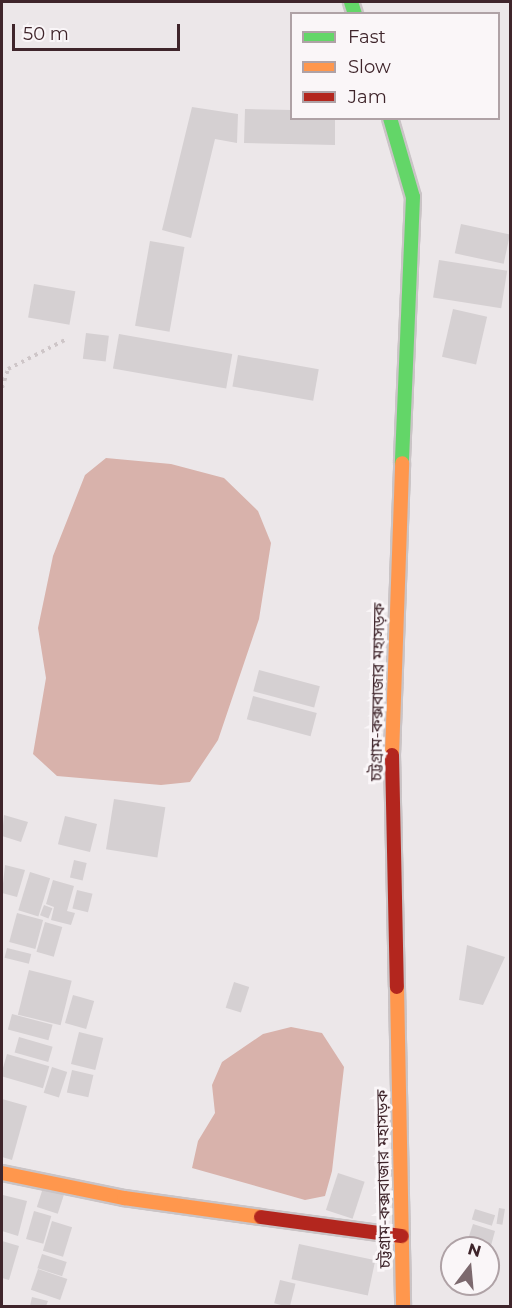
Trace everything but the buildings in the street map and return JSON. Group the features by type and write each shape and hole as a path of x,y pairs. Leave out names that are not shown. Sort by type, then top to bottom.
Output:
{"main road":[{"name":"চট্টগ্রাম-কক্সবাজার মহাসড়ক","path":"391,120 413,197 391,714 403,1306"},
{"path":"2,1173 124,1198 402,1236"}],"path":[{"path":"2,388 8,369 67,339"}],"shaded area":[{"path":"106,458 171,464 224,478 258,511 271,543 259,619 218,740 190,782 161,785 57,776 33,754 46,678 38,628 53,556 85,475"},
{"path":"291,1027 322,1033 344,1067 332,1171 325,1196 305,1200 192,1168 198,1141 215,1113 212,1085 222,1062 263,1034"}],"traffic: fast":[{"path":"351,2 354,12"},
{"path":"391,120 413,197 402,463"}],"traffic: slow":[{"path":"392,755 402,463"},
{"path":"397,987 403,1306"},
{"path":"2,1173 124,1198 261,1217"}],"traffic: jam":[{"path":"392,755 397,987"},
{"path":"261,1217 402,1236"}]}
